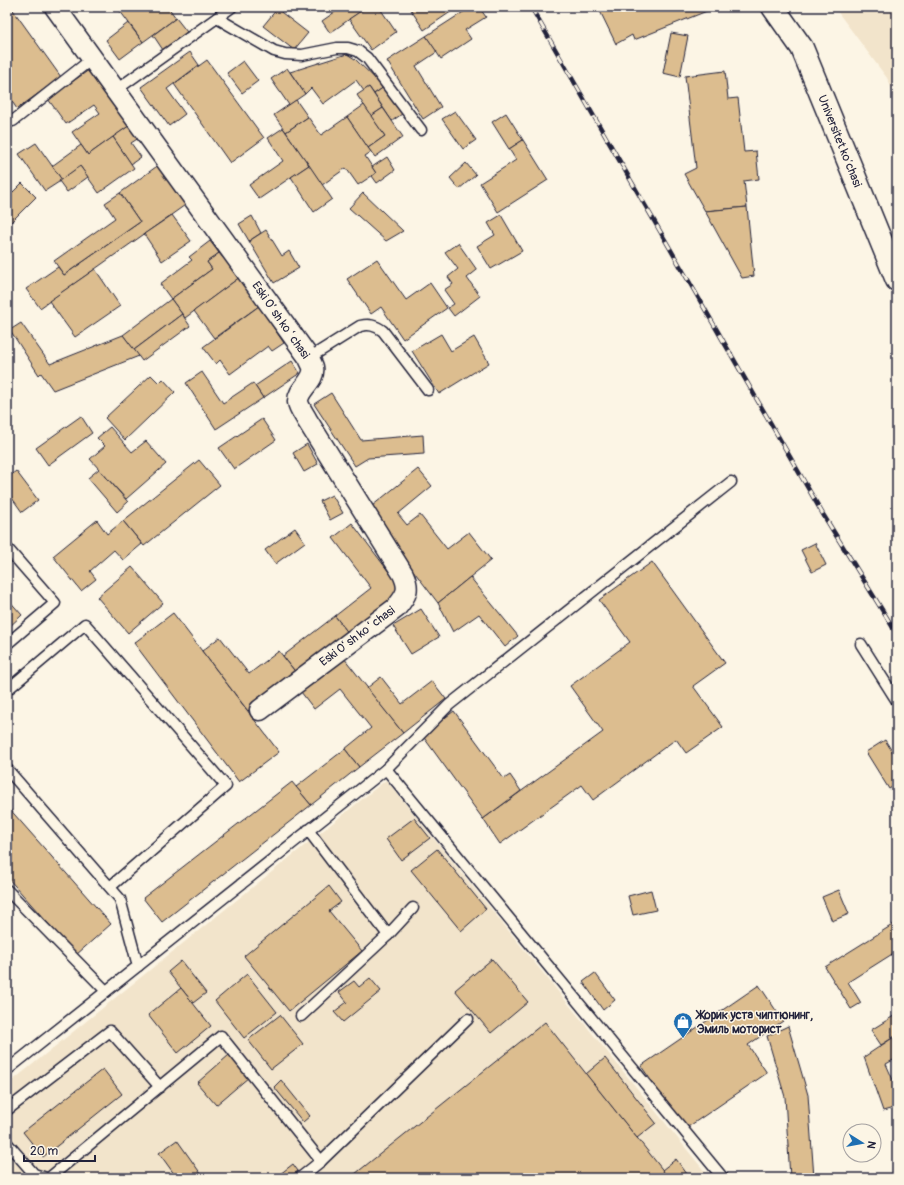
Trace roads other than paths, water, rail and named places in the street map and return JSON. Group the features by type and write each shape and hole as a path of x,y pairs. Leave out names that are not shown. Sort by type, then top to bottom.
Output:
{"main road":[{"name":"Universitet kо‘chasi","path":"773,7 802,48 896,277"}],"street":[{"name":"Eski Oʻsh koʻchasi","path":"55,7 309,358 313,369 312,375 309,382 300,394 298,403 307,420 403,574 408,585 404,599 396,608 260,710"}],"lane":[{"path":"116,90 232,7"},
{"path":"217,18 274,51 285,54 302,55 337,48 348,48 358,51 367,58 421,130"},
{"path":"13,120 93,58"},
{"path":"309,358 360,326 368,324 383,331 428,390"},
{"path":"7,1070 386,769 449,705 731,482"},
{"path":"7,548 55,603 7,644"},
{"path":"7,690 85,624 226,786 110,887"},
{"path":"861,644 897,701"},
{"path":"7,769 120,899 138,966"},
{"path":"386,769 723,1178"},
{"path":"308,830 388,935"},
{"path":"7,890 106,991"},
{"path":"301,1016 388,935 413,908"},
{"path":"300,1178 322,1161 468,1019"},
{"path":"7,1110 110,1031 160,1087"},
{"path":"49,1178 222,1036 322,1161"},
{"path":"7,1143 34,1174 46,1178"}],"railway":[{"path":"531,7 824,516 897,634"}],"place":[{"name":"Жорик уста чиптюнинг, Эмиль моторист","path":"683,1039"}]}
